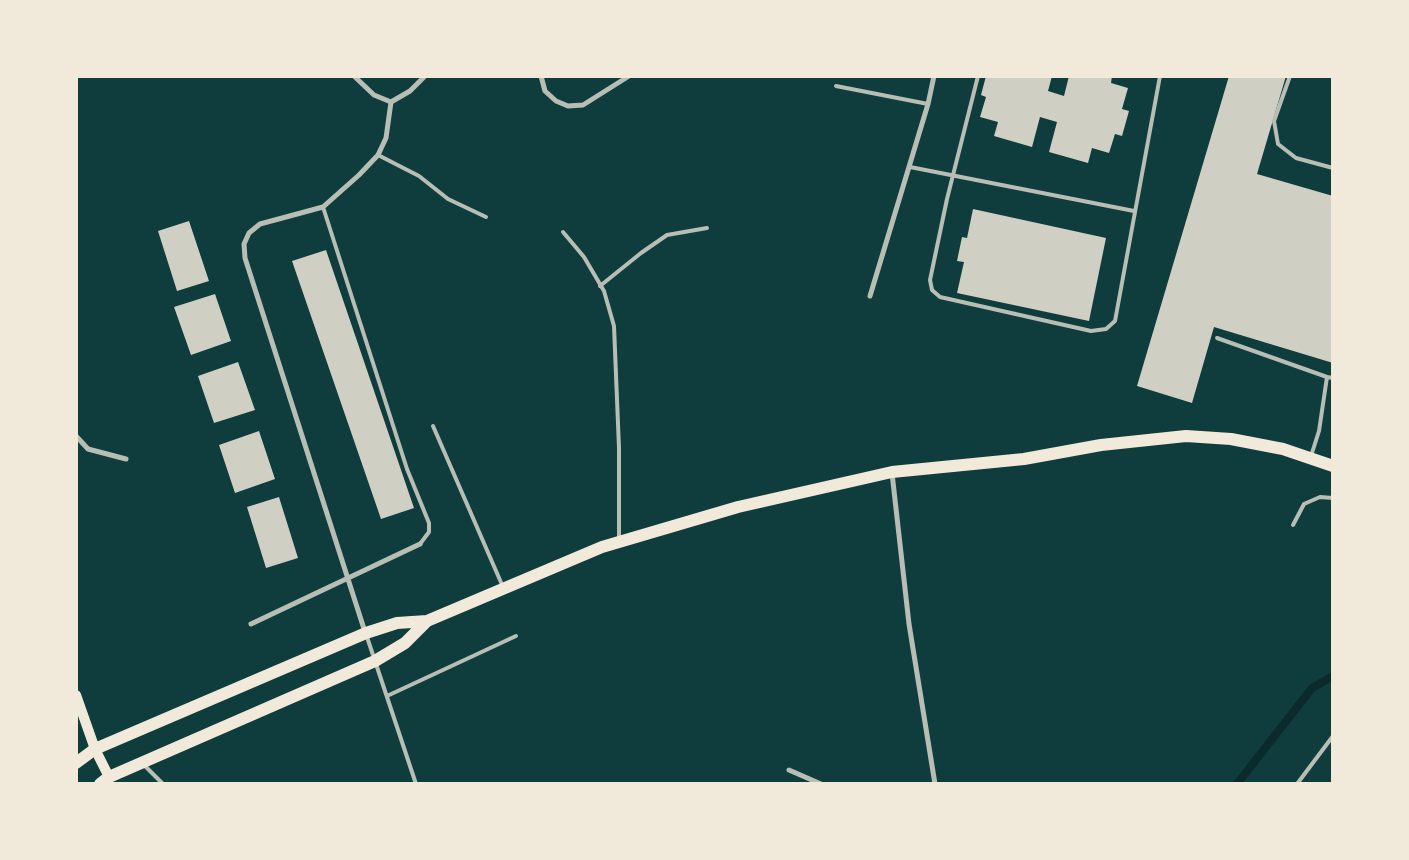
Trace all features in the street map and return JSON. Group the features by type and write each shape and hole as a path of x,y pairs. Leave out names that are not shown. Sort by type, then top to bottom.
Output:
{"main road":[{"path":"76,763 95,749 366,634 397,623 427,621 619,542 738,506 892,472 1024,458 1101,445 1186,436 1231,439 1283,449 1333,466"},
{"path":"76,695 104,781 375,661 405,643 427,621"}],"street":[{"path":"354,76 374,95 391,102"},
{"path":"391,102 410,91 425,76"},
{"path":"541,76 545,91 556,101 568,106 583,105 629,76"},
{"path":"870,296 910,167 934,76"},
{"path":"366,634 245,258 244,244 249,233 260,224 323,207 359,176 378,154 386,138 391,102"},
{"path":"76,436 88,449 126,459"},
{"path":"892,472 910,634 935,784"},
{"path":"251,624 420,544"},
{"path":"789,770 821,784"}],"lane":[{"path":"978,76 953,175 930,280 932,290 940,297 1091,331 1106,329 1115,321 1160,76"},
{"path":"1290,76 1274,121 1278,144 1296,158 1333,168"},
{"path":"836,86 928,104"},
{"path":"378,154 419,176 448,199 486,217"},
{"path":"910,167 1134,211"},
{"path":"323,207 407,469 429,523 430,532 420,544"},
{"path":"600,286 641,253 667,236 707,228"},
{"path":"563,232 584,257 600,286 614,326 619,448 619,542"},
{"path":"1218,338 1333,378"},
{"path":"1310,459 1320,431 1327,377"},
{"path":"433,426 504,588"},
{"path":"1293,525 1304,504 1320,497 1333,498"},
{"path":"366,634 416,784"},
{"path":"387,696 516,636"},
{"path":"1297,784 1333,736"},
{"path":"142,763 163,784"}],"building":[{"path":"986,76 1052,76 1048,91 1064,96 1069,76 1112,76 1111,83 1128,88 1122,109 1129,111 1122,136 1115,134 1109,153 1092,148 1088,163 1049,152 1057,122 1040,117 1032,147 994,136 998,122 980,117 986,97 981,95"},
{"path":"1229,76 1286,76 1257,174 1333,196 1333,363 1214,327 1192,403 1137,386"},
{"path":"973,209 1106,238 1089,321 957,293 964,262 957,261 962,237 967,238"},
{"path":"189,221 209,281 177,291 158,231"},
{"path":"326,250 414,508 381,519 292,261"},
{"path":"215,294 231,341 191,355 174,307"},
{"path":"238,362 255,410 214,423 198,376"},
{"path":"259,431 275,479 235,493 219,445"},
{"path":"279,497 298,558 266,568 247,507"}],"waterway":[{"path":"1237,784 1312,688 1333,676"}]}
